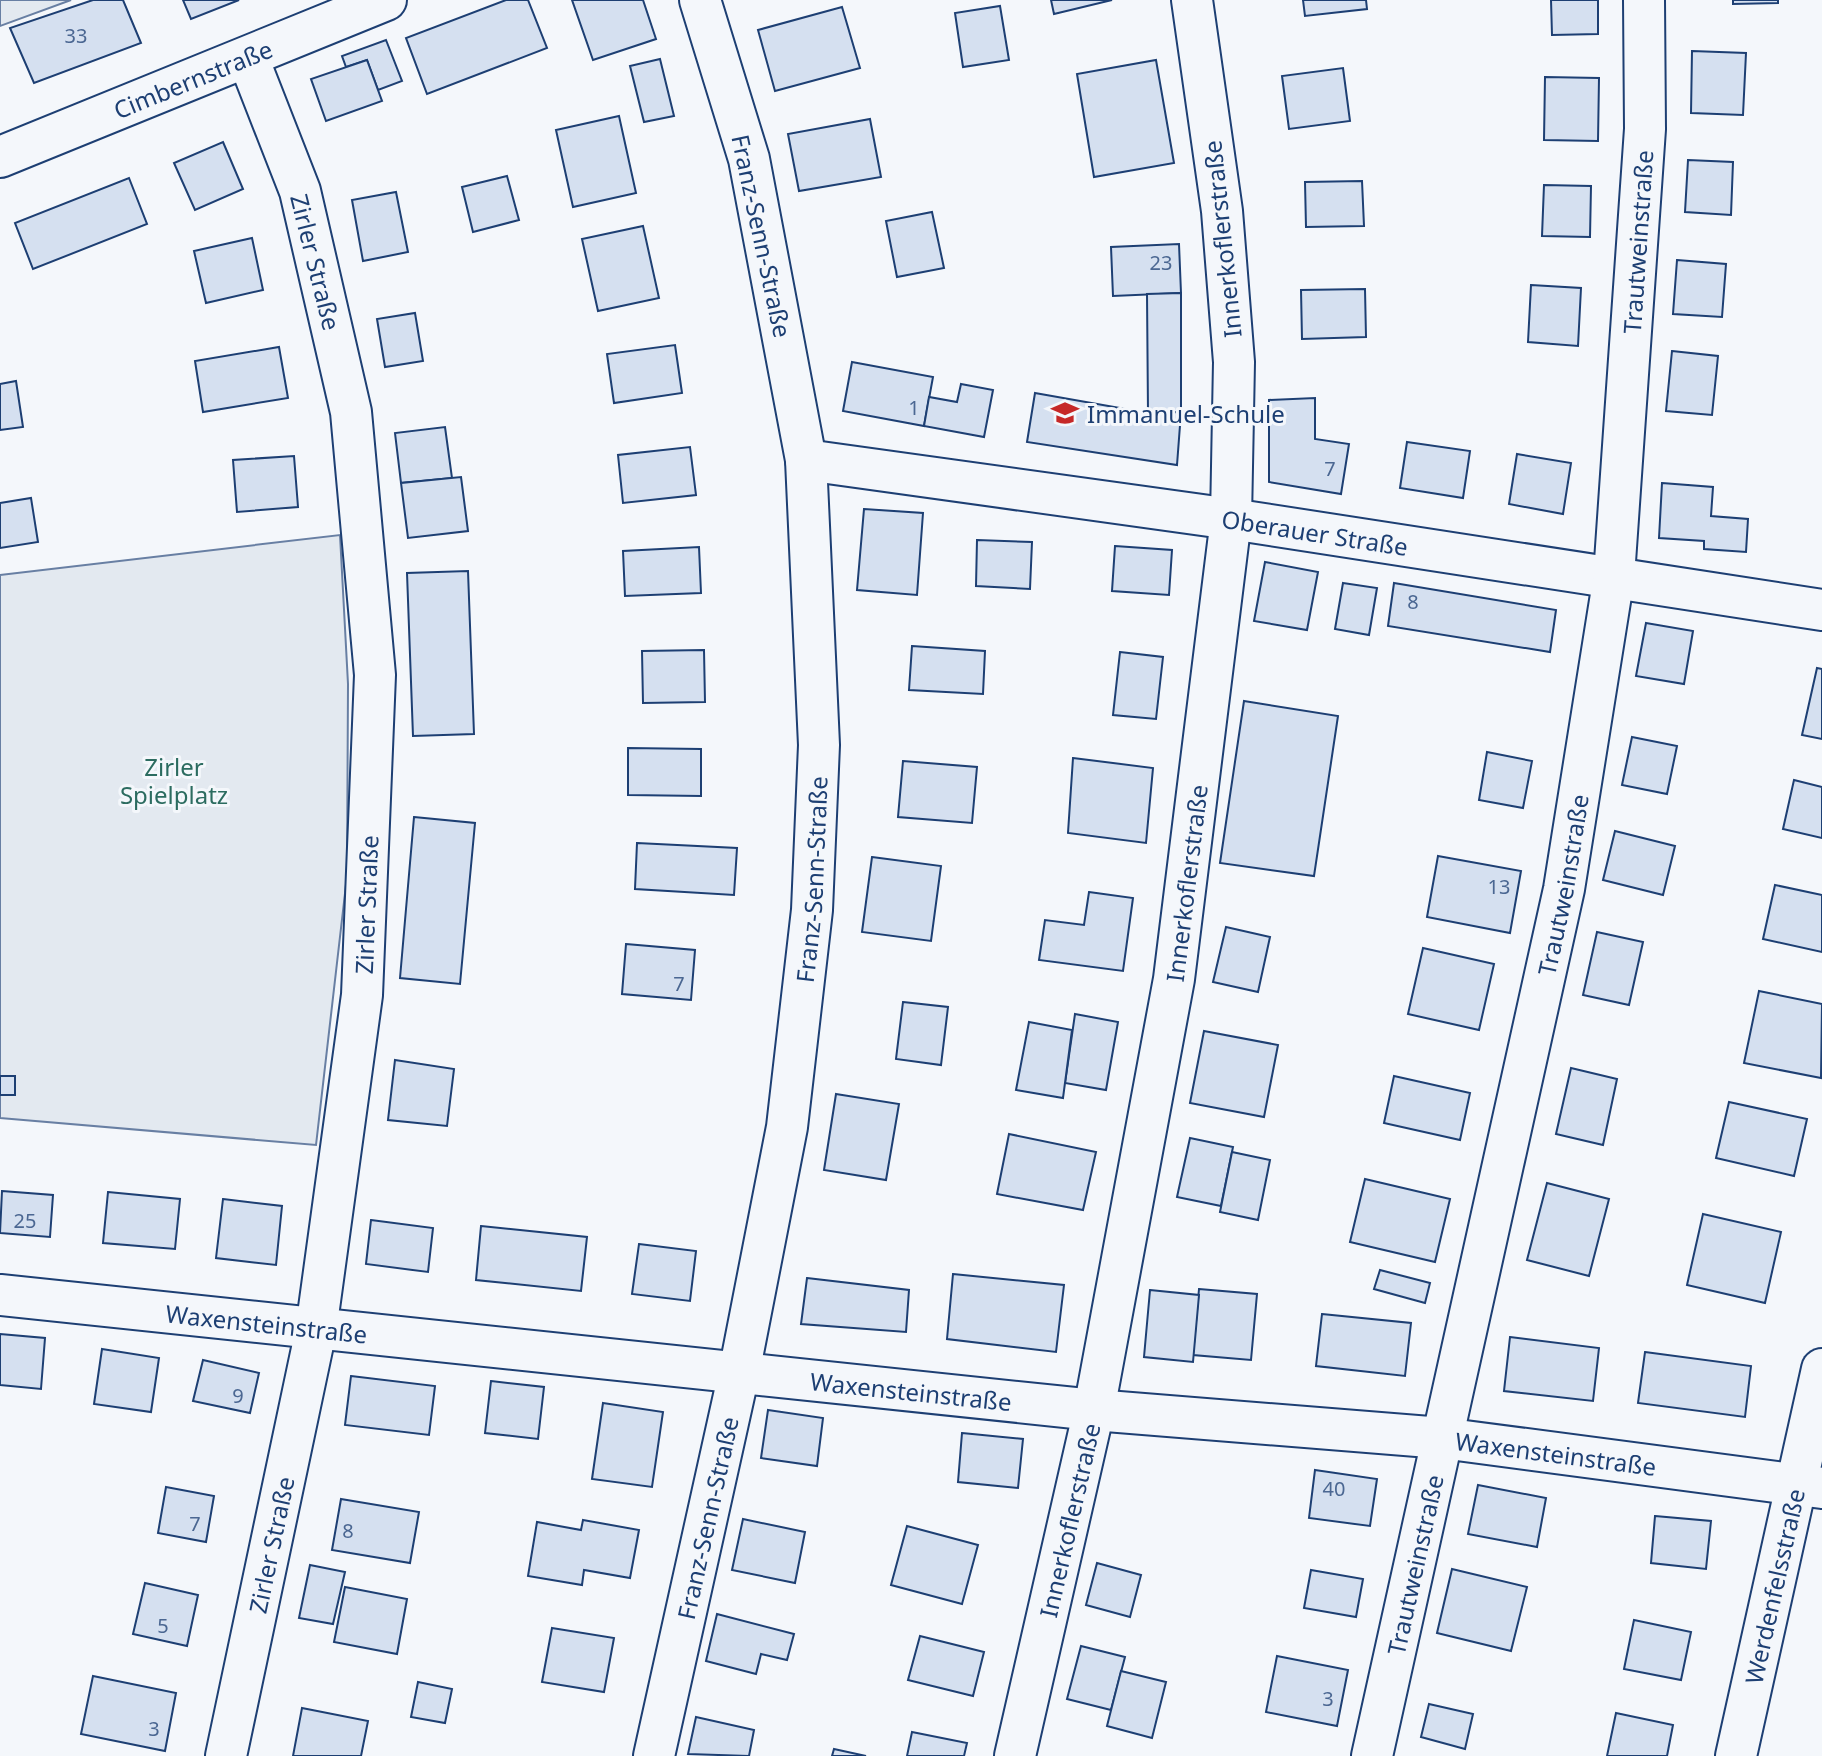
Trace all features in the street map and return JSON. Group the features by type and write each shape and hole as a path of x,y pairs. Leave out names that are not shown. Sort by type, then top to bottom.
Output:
{"street":[{"name":"Cimbernstraße","path":"0,157 386,0"},
{"name":"Franz-Senn-Straße","path":"654,1756 739,1373 787,1127 812,910 819,745 806,460 749,159 700,0"},
{"name":"Innerkoflerstraße","path":"1015,1756 1094,1410 1174,979 1231,519 1234,362 1222,211 1192,0"},
{"name":"Trautweinstraße","path":"1372,1756 1564,889 1614,576 1645,129 1644,0"},
{"name":"Zirler Straße","path":"226,1756 316,1330 362,995 375,675 351,412 300,191 248,58"},
{"name":"Oberauer Straße","path":"806,460 1231,519 1822,610"},
{"name":"Waxensteinstraße","path":"0,1295 1094,1410 1442,1438 1810,1486"},
{"name":"Werdenfelsstraße","path":"1736,1756 1810,1486 1822,1369"}],"green space":[{"path":"0,0 71,0 0,26"},
{"name":"Zirler Spielplatz","path":"340,535 348,684 347,876 316,1145 0,1118 0,575"}],"building":[{"path":"93,0 123,0 141,43 34,83 10,28"},
{"path":"183,0 239,0 191,19"},
{"path":"506,0 528,0 547,48 427,94 406,38"},
{"path":"572,0 643,0 656,39 593,60"},
{"path":"1051,0 1112,0 1054,14"},
{"path":"1303,0 1366,0 1367,9 1305,16"},
{"path":"1551,0 1598,0 1598,34 1552,35"},
{"path":"1733,0 1778,0 1778,3 1733,4"},
{"path":"1000,6 1009,60 963,67 955,13"},
{"path":"842,7 860,68 775,91 758,30"},
{"path":"386,40 402,81 378,90 367,60 346,67 342,56"},
{"path":"1692,51 1746,53 1743,115 1691,113"},
{"path":"660,59 674,116 644,122 630,66"},
{"path":"367,60 382,101 326,121 311,79"},
{"path":"1156,60 1174,163 1094,177 1077,74"},
{"path":"1343,68 1350,121 1289,129 1282,76"},
{"path":"1545,77 1599,78 1598,141 1544,140"},
{"path":"619,116 636,193 573,207 556,130"},
{"path":"870,119 881,177 799,191 788,134"},
{"path":"223,142 243,189 195,210 174,163"},
{"path":"1688,160 1733,162 1731,215 1685,212"},
{"path":"507,176 519,220 473,232 462,187"},
{"path":"129,178 147,224 33,269 15,223"},
{"path":"1362,181 1364,226 1306,227 1305,182"},
{"path":"1544,185 1591,186 1590,237 1542,236"},
{"path":"396,192 408,252 363,261 352,200"},
{"path":"932,212 944,268 897,277 886,221"},
{"path":"643,226 659,298 598,311 582,239"},
{"path":"252,238 263,290 206,303 194,251"},
{"path":"1179,244 1181,293 1113,296 1111,247"},
{"path":"1677,260 1726,264 1722,317 1673,314"},
{"path":"1531,285 1581,288 1578,346 1528,342"},
{"path":"1365,289 1366,337 1302,339 1301,290"},
{"path":"1181,293 1181,412 1148,413 1147,294"},
{"path":"415,313 423,361 385,367 377,319"},
{"path":"675,345 682,393 614,403 607,354"},
{"path":"279,347 288,398 203,412 195,361"},
{"path":"1672,351 1718,356 1712,415 1666,411"},
{"path":"852,362 933,377 924,426 843,411"},
{"path":"16,381 23,427 0,430 0,384"},
{"path":"961,384 993,390 984,437 924,426 929,397 957,402"},
{"path":"1035,393 1148,413 1181,412 1177,465 1027,442"},
{"path":"1315,398 1315,439 1349,444 1341,494 1269,482 1269,400"},
{"path":"445,427 452,478 401,483 395,433"},
{"path":"1407,442 1470,451 1463,498 1400,488"},
{"path":"690,447 696,495 623,503 618,455"},
{"path":"1517,454 1571,463 1563,514 1509,504"},
{"path":"294,456 298,507 237,512 233,460"},
{"path":"461,477 468,531 408,538 401,483"},
{"path":"1662,483 1713,487 1711,516 1748,519 1746,552 1704,549 1704,541 1659,538"},
{"path":"31,498 38,542 0,548 0,503"},
{"path":"864,509 923,513 917,595 857,590"},
{"path":"977,540 1032,542 1030,589 976,586"},
{"path":"1115,546 1172,550 1169,595 1112,591"},
{"path":"699,547 701,593 625,596 623,551"},
{"path":"1265,562 1318,572 1307,630 1254,621"},
{"path":"468,571 474,734 413,736 407,573"},
{"path":"1343,583 1377,588 1369,635 1335,629"},
{"path":"1394,583 1556,610 1550,652 1388,626"},
{"path":"1646,623 1693,631 1684,684 1636,676"},
{"path":"912,646 985,651 983,694 909,690"},
{"path":"704,650 705,702 643,703 642,651"},
{"path":"1120,652 1163,657 1156,719 1113,715"},
{"path":"1817,668 1822,669 1822,739 1802,735"},
{"path":"1244,701 1338,716 1314,876 1220,863"},
{"path":"1632,737 1677,746 1667,794 1622,785"},
{"path":"628,748 701,749 701,796 628,795"},
{"path":"1487,752 1532,761 1523,808 1479,800"},
{"path":"1073,758 1153,768 1146,843 1068,833"},
{"path":"903,761 977,767 972,823 898,817"},
{"path":"1794,780 1822,787 1822,838 1783,829"},
{"path":"414,817 475,823 460,984 400,978"},
{"path":"1615,831 1675,846 1663,895 1603,880"},
{"path":"637,843 737,848 734,895 635,889"},
{"path":"1438,856 1521,871 1510,933 1427,917"},
{"path":"872,857 941,866 931,941 862,932"},
{"path":"1775,885 1822,895 1822,952 1763,939"},
{"path":"1089,892 1133,898 1123,971 1039,960 1045,920 1084,925"},
{"path":"1226,927 1270,937 1258,992 1213,982"},
{"path":"1597,932 1643,942 1629,1005 1583,995"},
{"path":"626,944 695,950 691,1000 622,994"},
{"path":"1423,948 1494,964 1479,1030 1408,1014"},
{"path":"1759,991 1822,1004 1821,1078 1744,1063"},
{"path":"903,1002 948,1007 941,1065 896,1059"},
{"path":"1075,1014 1118,1022 1106,1090 1065,1083"},
{"path":"1029,1022 1072,1030 1063,1098 1016,1090"},
{"path":"1204,1031 1278,1045 1264,1117 1190,1103"},
{"path":"395,1060 454,1069 447,1126 388,1120"},
{"path":"1571,1068 1617,1079 1603,1145 1556,1134"},
{"path":"0,1076 15,1076 15,1095 0,1095"},
{"path":"1394,1076 1470,1093 1460,1140 1384,1123"},
{"path":"836,1094 899,1104 886,1180 824,1170"},
{"path":"1729,1102 1807,1119 1794,1176 1716,1158"},
{"path":"1009,1134 1096,1152 1083,1210 997,1194"},
{"path":"1190,1138 1233,1147 1221,1206 1177,1197"},
{"path":"1232,1152 1270,1160 1258,1220 1220,1212"},
{"path":"1365,1179 1450,1199 1435,1262 1350,1242"},
{"path":"1547,1183 1609,1199 1589,1276 1527,1260"},
{"path":"2,1191 53,1195 50,1237 0,1233"},
{"path":"108,1192 180,1199 175,1249 103,1243"},
{"path":"223,1199 282,1206 276,1265 216,1258"},
{"path":"1703,1214 1781,1232 1765,1303 1687,1285"},
{"path":"371,1220 433,1228 428,1272 366,1264"},
{"path":"481,1226 587,1237 581,1291 476,1280"},
{"path":"639,1244 696,1251 690,1301 632,1294"},
{"path":"1380,1270 1430,1283 1425,1303 1374,1289"},
{"path":"953,1274 1064,1285 1056,1352 947,1339"},
{"path":"807,1278 909,1290 906,1332 801,1324"},
{"path":"1199,1289 1257,1294 1251,1360 1193,1355"},
{"path":"1150,1290 1199,1295 1193,1362 1144,1357"},
{"path":"1322,1314 1411,1323 1405,1376 1316,1366"},
{"path":"0,1334 45,1338 41,1389 0,1385"},
{"path":"1510,1337 1599,1348 1593,1401 1504,1391"},
{"path":"102,1349 159,1358 151,1412 94,1404"},
{"path":"1645,1352 1751,1366 1745,1417 1638,1403"},
{"path":"203,1360 259,1373 250,1413 193,1401"},
{"path":"351,1376 435,1386 429,1435 345,1425"},
{"path":"491,1381 544,1387 538,1439 485,1433"},
{"path":"603,1403 663,1412 652,1487 592,1479"},
{"path":"768,1410 823,1418 817,1466 761,1458"},
{"path":"962,1433 1023,1439 1018,1488 958,1482"},
{"path":"1315,1470 1377,1479 1370,1526 1309,1518"},
{"path":"1478,1485 1546,1498 1537,1547 1468,1534"},
{"path":"166,1487 214,1496 206,1542 158,1533"},
{"path":"341,1499 419,1512 410,1563 332,1550"},
{"path":"1655,1516 1711,1521 1706,1569 1651,1563"},
{"path":"743,1519 805,1532 795,1583 732,1570"},
{"path":"583,1520 639,1530 630,1578 584,1570 582,1585 528,1576 537,1522 581,1530"},
{"path":"907,1526 978,1545 962,1604 891,1585"},
{"path":"1097,1563 1141,1575 1130,1617 1086,1605"},
{"path":"310,1565 345,1572 333,1624 299,1618"},
{"path":"1452,1569 1527,1587 1511,1651 1437,1633"},
{"path":"1311,1570 1363,1579 1356,1617 1304,1608"},
{"path":"145,1583 198,1595 187,1646 133,1634"},
{"path":"345,1587 407,1599 397,1654 334,1642"},
{"path":"717,1614 794,1634 787,1660 761,1654 756,1674 706,1661"},
{"path":"1634,1620 1691,1632 1681,1680 1624,1669"},
{"path":"552,1628 614,1638 604,1692 542,1682"},
{"path":"920,1636 984,1652 973,1696 908,1680"},
{"path":"1081,1646 1125,1657 1111,1710 1067,1699"},
{"path":"1277,1656 1348,1670 1337,1726 1266,1712"},
{"path":"1121,1671 1166,1682 1152,1738 1107,1726"},
{"path":"93,1676 176,1693 165,1751 81,1734"},
{"path":"418,1682 452,1689 445,1723 411,1717"},
{"path":"1429,1704 1473,1714 1465,1749 1421,1737"},
{"path":"302,1708 368,1721 361,1756 293,1756"},
{"path":"1616,1713 1673,1725 1667,1756 1607,1756"},
{"path":"696,1717 754,1730 749,1756 688,1754"},
{"path":"912,1732 967,1743 964,1756 907,1756"},
{"path":"834,1749 866,1756 832,1756"}],"place":[{"name":"Immanuel-Schule","path":"1065,413"}]}
